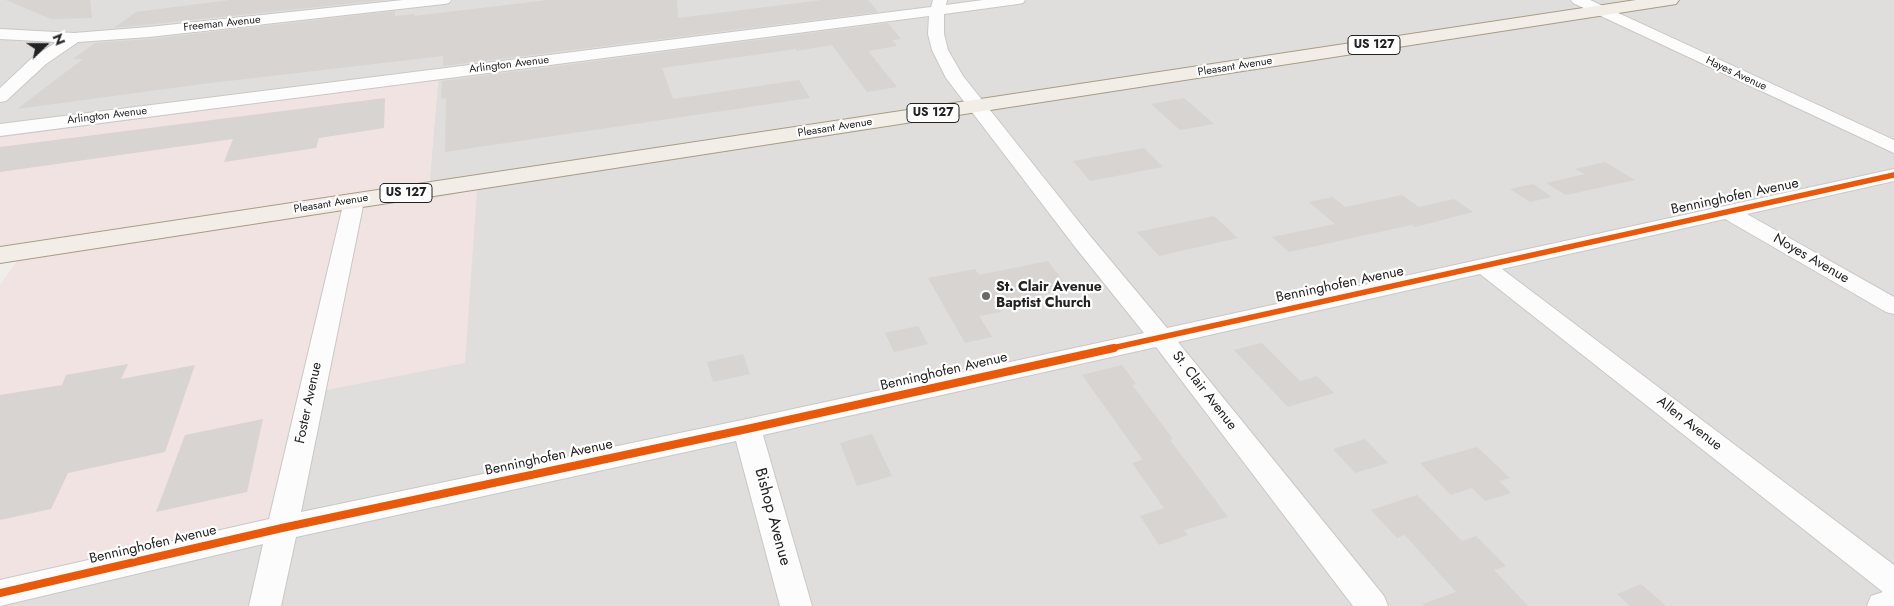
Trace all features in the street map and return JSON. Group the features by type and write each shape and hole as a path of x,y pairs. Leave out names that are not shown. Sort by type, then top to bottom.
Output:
{"main road":[{"name":"Pleasant Avenue","path":"0,255 1670,0"}],"street":[{"name":"Freeman Avenue","path":"0,34 74,38 149,32 396,3 444,0"},
{"name":"Arlington Avenue","path":"0,130 939,5 1018,0"},
{"name":"Hayes Avenue","path":"1578,0 1894,147"},
{"name":"St. Clair Avenue","path":"939,5 936,34 940,50 955,78 1372,606"},
{"path":"0,97 40,60 74,38"},
{"name":"Benninghofen Avenue","path":"0,593 282,528 747,429 1894,175"},
{"name":"Foster Avenue","path":"265,606 354,201"},
{"name":"Noyes Avenue","path":"1727,211 1894,307"},
{"name":"Allen Avenue","path":"1484,266 1894,582"},
{"name":"Bishop Avenue","path":"747,429 796,606"},
{"path":"1883,606 1894,602"}],"shaded area":[{"path":"0,0 1894,0 1894,606 0,606 0,586 306,394 476,190 428,200 438,80 0,138"},
{"path":"438,80 428,200 477,190 465,363 306,394 277,523 0,586 0,285 30,242 0,246 0,138"}],"building":[{"path":"6,0 90,0 92,18 51,19"},
{"path":"230,0 385,0 114,28 136,12"},
{"path":"548,0 677,0 678,18 822,0 868,0 878,12 443,66 443,56 202,84 17,109 83,59 73,59 95,43 149,39 395,11 395,16 415,14 414,16"},
{"path":"888,23 901,39 892,40 897,46 868,51 897,87 867,92 832,45 662,68 673,99 799,80 810,98 445,152 446,98 441,99 442,81"},
{"path":"385,98 384,128 319,138 316,148 224,162 233,139 0,172 0,147"},
{"path":"1184,98 1214,124 1180,130 1151,104"},
{"path":"1144,148 1163,167 1090,181 1073,161"},
{"path":"1605,162 1635,180 1566,195 1546,183 1585,174 1575,169"},
{"path":"1533,184 1552,197 1530,202 1510,189"},
{"path":"1402,195 1419,207 1454,199 1473,212 1415,227 1411,225 1289,252 1272,237 1335,224 1309,202 1333,197 1345,207"},
{"path":"1214,216 1238,238 1159,256 1137,232"},
{"name":"St. Clair Avenue Baptist Church","path":"1048,261 1069,289 996,304 1001,312 979,316 992,337 965,343 928,278 975,269 979,275"},
{"path":"918,326 928,344 894,352 885,333"},
{"path":"1262,343 1300,381 1317,376 1334,393 1288,407 1234,350"},
{"path":"743,354 750,374 713,382 707,362"},
{"path":"128,364 121,379 195,365 165,452 68,473 51,509 0,520 0,395 62,385 66,375"},
{"path":"1122,365 1136,384 1132,385 1173,439 1170,440 1228,517 1184,530 1188,535 1159,545 1140,516 1164,508 1132,463 1143,460 1082,375"},
{"path":"263,419 247,492 156,512 185,435"},
{"path":"872,434 892,476 857,486 840,443"},
{"path":"1365,439 1388,463 1355,473 1333,449"},
{"path":"1477,447 1510,478 1499,481 1511,493 1485,501 1472,488 1451,495 1420,463"},
{"path":"1417,495 1462,541 1476,536 1506,566 1494,570 1528,606 1423,606 1423,604 1456,592 1405,535 1397,538 1371,510"},
{"path":"1641,584 1666,606 1630,606 1617,594"}],"cycle path":[{"path":"0,593 282,528 747,429 1894,175"}],"place":[{"name":"St. Clair Avenue Baptist Church","path":"986,296"}]}
